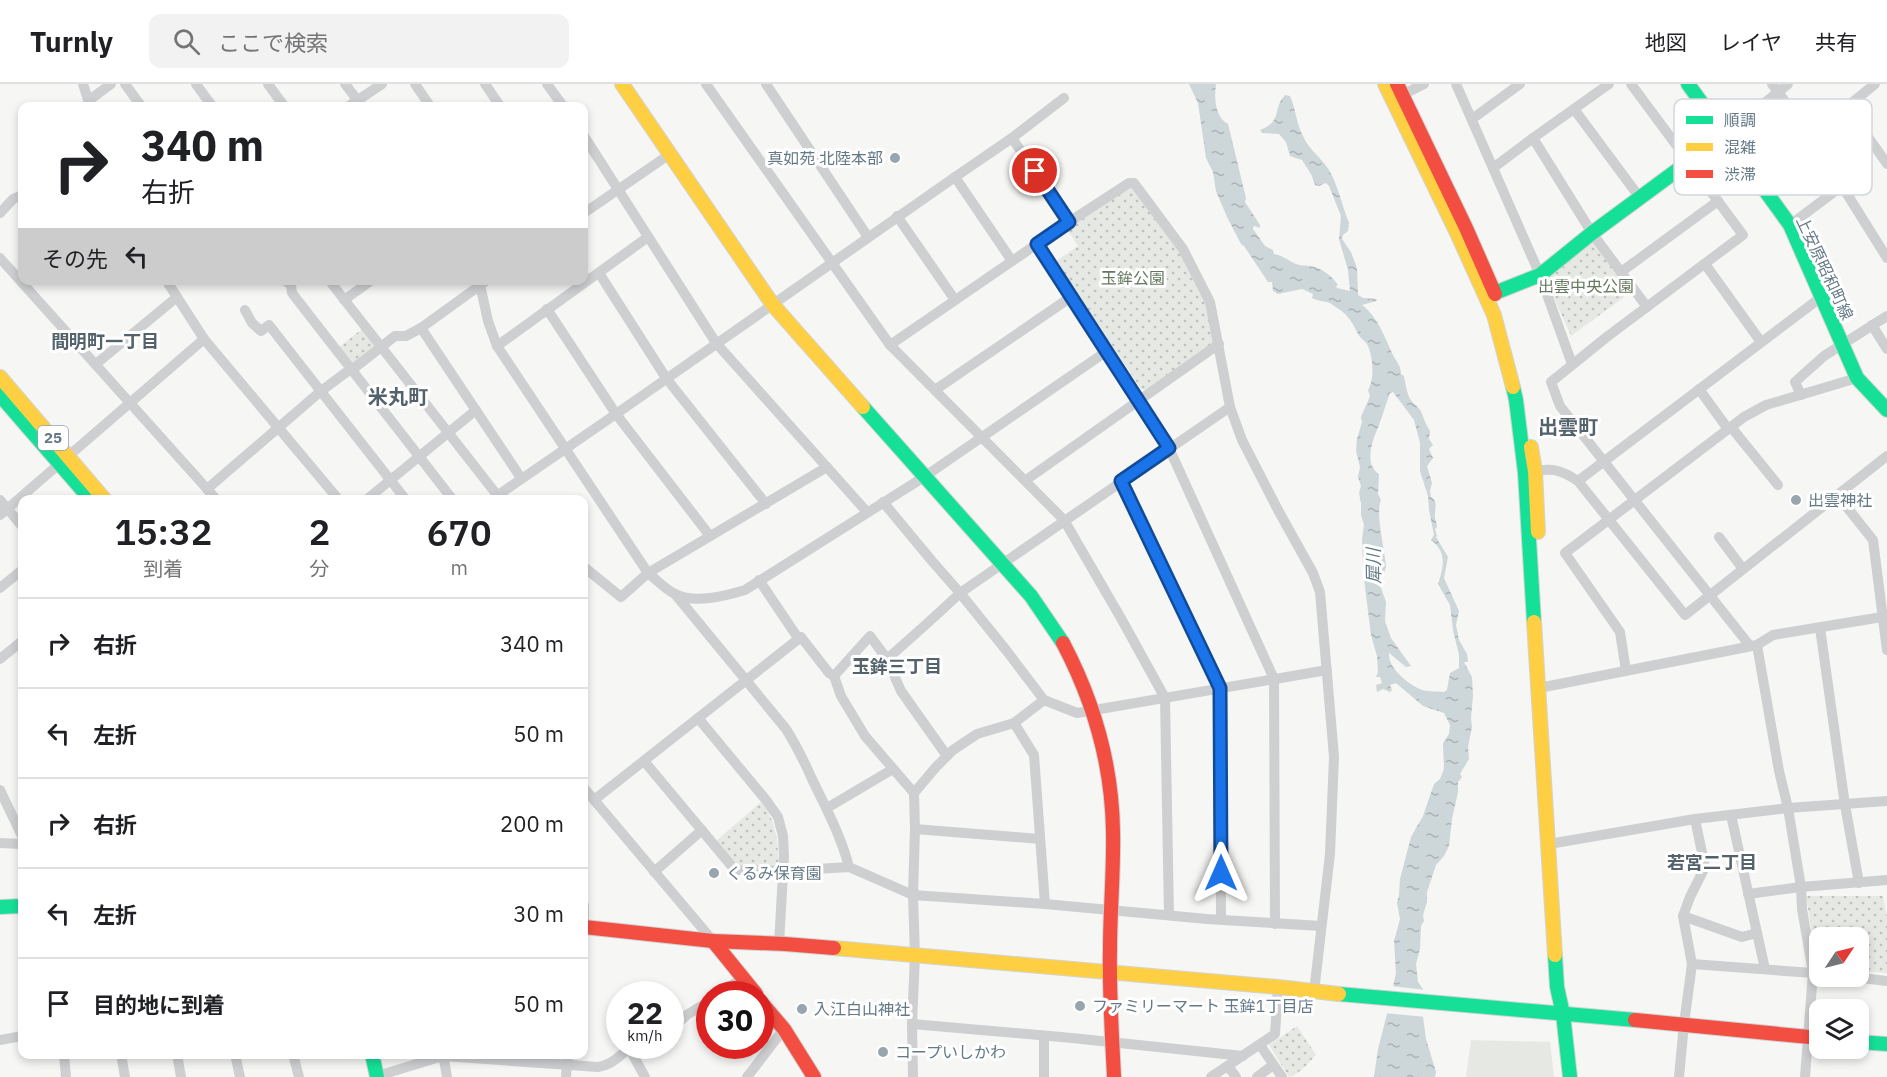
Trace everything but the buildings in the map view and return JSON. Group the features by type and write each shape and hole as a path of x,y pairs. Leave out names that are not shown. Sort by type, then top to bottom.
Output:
{"street":[{"path":"83,84 88,102"},
{"path":"91,102 111,84"},
{"path":"124,84 138,102"},
{"path":"196,84 209,102"},
{"path":"268,84 281,102"},
{"path":"345,84 355,102"},
{"path":"359,102 382,84"},
{"path":"415,84 427,102"},
{"path":"484,84 497,102"},
{"path":"548,84 560,102"},
{"path":"622,84 773,305 1003,563 1046,614 1067,649 1093,711 1105,751 1112,809 1110,973 1114,1077"},
{"path":"706,84 890,345 1064,520 1122,620 1165,698 1169,915"},
{"path":"766,84 868,237"},
{"path":"1385,84 1398,93 1491,294 1530,472 1553,844 1566,988 1556,1013 1570,1077"},
{"path":"1398,93 1424,84"},
{"path":"1456,84 1540,275 1572,364"},
{"path":"1472,119 1520,84"},
{"path":"1493,168 1609,84"},
{"path":"1631,84 1674,142"},
{"name":"上安原昭和町線","path":"1688,84 1699,99"},
{"path":"1763,99 1775,88 1788,84"},
{"path":"1857,99 1875,84"},
{"path":"501,495 521,478 1012,138 1064,98"},
{"path":"1574,109 1640,198"},
{"path":"1012,138 1069,222"},
{"path":"1533,138 1592,233 1647,307"},
{"path":"588,142 716,343 867,512"},
{"path":"1872,143 1887,164"},
{"path":"588,210 670,154"},
{"path":"1491,294 1540,275 1674,172"},
{"path":"954,177 1012,261"},
{"path":"890,345 1129,183 1134,183 1183,249 1210,302 1230,406 1242,440 1314,573 1320,592 1334,757 1330,854 1314,992"},
{"path":"1714,195 1743,235 1551,382 1560,406 1753,645 1788,808 1797,874 1801,887 1802,909 1809,941"},
{"name":"上安原昭和町線","path":"1768,195 1790,225 1820,298 1857,378 1887,410"},
{"path":"1790,225 1830,195"},
{"path":"1848,195 1887,258"},
{"path":"0,213 18,197"},
{"path":"1621,272 1718,201"},
{"path":"897,216 955,300"},
{"path":"588,281 648,237"},
{"path":"1037,244 1169,448 1274,679 1275,924"},
{"path":"0,258 18,278"},
{"path":"1705,264 1761,342"},
{"path":"599,273 666,378 766,504"},
{"path":"24,285 212,495"},
{"path":"169,285 204,339 335,495"},
{"path":"291,285 292,292 449,495"},
{"path":"333,285 495,495"},
{"path":"344,300 365,285"},
{"path":"207,489 321,391 395,336 406,336 421,328 478,285"},
{"path":"482,285 488,321 497,346 648,573 675,594 786,729 797,746 826,807 849,867"},
{"path":"497,346 582,285"},
{"path":"96,364 177,297"},
{"path":"934,390 1071,297"},
{"path":"1578,481 1820,298"},
{"path":"547,309 616,414 710,536"},
{"path":"245,310 252,323 261,331 269,325 402,495"},
{"path":"1801,395 1796,382 1824,356 1887,316"},
{"path":"1872,325 1887,349"},
{"path":"421,328 521,478"},
{"path":"20,495 65,461 204,339"},
{"path":"1026,480 1219,344"},
{"path":"675,594 692,599 730,595 746,590 924,477 1107,351"},
{"name":"25","path":"0,377 65,461 88,495"},
{"path":"1626,671 1620,632 1565,553 1744,417 1766,405 1857,378"},
{"path":"1699,389 1778,485"},
{"name":"25","path":"0,395 100,495"},
{"path":"887,659 960,593 1230,406"},
{"path":"372,495 476,410"},
{"path":"1530,472 1546,469 1565,472 1578,481 1685,615 1887,456"},
{"path":"588,570 621,597 648,573 827,467"},
{"path":"1121,481 1220,688 1221,919"},
{"path":"1838,496 1873,540 1887,650"},
{"path":"18,497 3,508 18,522"},
{"path":"883,502 960,593 1044,700 1077,713 1327,670"},
{"path":"1719,537 1743,569"},
{"path":"0,588 18,573"},
{"path":"759,580 798,638 801,637 829,673 834,675 841,696 865,736 914,793 915,956 912,1024 915,1074"},
{"path":"1543,687 1753,645 1773,635 1882,617"},
{"path":"1820,628 1845,805 1859,883"},
{"path":"834,675 870,636 887,659 901,691 947,756"},
{"path":"744,981 713,941 588,797 644,761 798,638"},
{"path":"0,659 18,644"},
{"path":"914,793 936,766 977,734 1014,723 1044,700"},
{"path":"698,718 766,800 777,817 783,836 779,944"},
{"path":"1014,723 1034,755 1045,904"},
{"path":"644,761 735,870 849,867 913,895 1321,927"},
{"path":"826,807 893,769"},
{"path":"0,790 18,828"},
{"path":"1553,844 1695,819 1788,808 1887,801"},
{"path":"1731,815 1765,969"},
{"path":"1679,1077 1683,1024 1692,964 1683,916 1705,867 1695,819"},
{"path":"915,829 1041,839"},
{"path":"654,872 702,830"},
{"path":"0,843 18,844"},
{"path":"1748,894 1887,880"},
{"path":"0,907 18,906"},
{"path":"1683,916 1742,938 1757,933"},
{"path":"588,927 713,941 779,944 1278,987 1809,1037"},
{"path":"1692,964 1809,972"},
{"path":"738,981 740,976"},
{"path":"1869,979 1887,981"},
{"path":"1211,1077 1275,1034 1278,987"},
{"path":"774,1017 814,1077"},
{"path":"912,1024 1243,1056"},
{"path":"747,1077 784,1029"},
{"path":"1044,1036 1044,1077"},
{"path":"0,1040 18,1037"},
{"path":"1869,1043 1887,1044"},
{"path":"1260,1045 1282,1077"},
{"path":"64,1059 66,1077"},
{"path":"123,1059 125,1077"},
{"path":"178,1059 181,1077"},
{"path":"236,1059 240,1077"},
{"path":"294,1059 298,1077"},
{"path":"373,1059 376,1077 431,1059"},
{"path":"444,1059 447,1077"},
{"path":"488,1059 598,1067 608,1065 616,1059"},
{"path":"637,1059 645,1077"},
{"path":"1805,1077 1809,1059"},
{"path":"1257,1077 1273,1065"},
{"path":"1228,1066 1236,1077"}],"green space":[{"name":"玉鉾公園","path":"1129,187 1135,188 1181,250 1208,301 1216,342 1146,390 1141,389 1056,261 1078,246 1067,229"},
{"name":"出雲中央公園","path":"1593,240 1631,292 1571,336 1545,278"},
{"path":"362,329 375,345 354,364 338,348"},
{"path":"761,802 773,824 777,838 779,863 776,866 739,867 716,841"},
{"path":"1806,896 1883,896 1887,917 1887,973 1869,972 1869,927 1811,927"},
{"path":"1297,1026 1316,1055 1300,1071 1289,1077 1269,1045"},
{"path":"1471,1040 1550,1042 1554,1077 1466,1077"}],"water":[{"name":"犀川","path":"1189,84 1216,84 1216,107 1220,117 1228,124 1246,198 1245,202 1260,225 1260,228 1254,226 1253,229 1265,246 1273,250 1274,254 1296,264 1323,271 1336,282 1337,288 1350,291 1348,270 1339,239 1341,216 1329,186 1326,183 1315,185 1302,160 1290,156 1286,142 1279,134 1263,133 1260,130 1275,119 1285,95 1290,96 1299,126 1306,141 1329,170 1349,223 1348,231 1342,239 1351,252 1357,268 1358,295 1363,298 1377,299 1362,305 1380,327 1399,365 1401,374 1404,376 1409,397 1420,410 1430,431 1429,439 1433,445 1429,449 1433,458 1427,466 1432,483 1431,497 1436,504 1436,537 1448,557 1444,578 1459,611 1456,625 1459,640 1467,654 1468,662 1464,662 1472,677 1473,696 1469,759 1458,782 1449,846 1436,865 1427,892 1416,964 1418,982 1423,989 1426,1039 1436,1072 1435,1077 1374,1077 1378,1049 1396,973 1394,941 1400,919 1397,903 1400,879 1411,837 1423,816 1434,784 1440,779 1444,769 1443,743 1449,734 1450,725 1444,713 1423,706 1396,683 1390,685 1392,690 1390,692 1383,689 1377,692 1376,685 1382,683 1380,677 1376,677 1377,656 1371,635 1363,571 1364,525 1359,493 1360,467 1356,451 1361,417 1370,396 1368,390 1372,374 1371,354 1367,344 1349,319 1330,303 1312,298 1313,294 1302,289 1278,294 1273,291 1272,282 1268,282 1241,244 1216,191 1213,172 1206,158 1198,103","holes":["1393,392 1414,420 1420,443 1420,471 1428,496 1434,535 1431,540 1440,549 1443,560 1438,584 1450,605 1459,655 1459,668 1450,673 1447,690 1444,692 1422,690 1404,679 1392,664 1389,653 1406,667 1411,666 1391,638 1385,621 1386,602 1380,585 1386,567 1380,522 1379,474 1374,470 1370,458 1372,444 1390,393"]}],"pier":[{"path":"1390,986 1426,990 1426,1017 1384,1013"}],"traffic: fast":[{"path":"1688,84 1699,99"},
{"path":"1487,296 1540,275 1674,173"},
{"path":"1768,195 1790,225 1857,378 1887,410"},
{"path":"1513,387 1525,473 1534,622"},
{"path":"0,395 87,495"},
{"path":"863,407 1031,596 1063,643"},
{"path":"0,907 18,906"},
{"path":"1555,955 1557,987 1563,1014 1570,1077"},
{"path":"1339,994 1635,1020"},
{"path":"1869,1043 1887,1044"},
{"path":"373,1059 377,1077"}],"traffic: slow":[{"path":"622,84 773,305 863,407"},
{"path":"1385,84 1494,315 1513,387"},
{"path":"0,377 101,495"},
{"path":"1531,447 1535,471 1538,532"},
{"path":"1534,622 1555,955"},
{"path":"834,948 1339,994"}],"traffic: jam":[{"path":"1397,84 1495,294"},
{"path":"1063,643 1084,688 1099,734 1112,806 1110,965 1114,1077"},
{"path":"588,927 713,941 834,948"},
{"path":"713,941 745,981"},
{"path":"774,1017 784,1029 814,1077"},
{"path":"1635,1020 1809,1037"}],"place":[{"name":"真如苑 北陸本部","path":"895,158"},
{"name":"出雲神社","path":"1796,500"},
{"name":"くるみ保育園","path":"714,873"},
{"name":"ファミリーマート 玉鉾1丁目店","path":"1080,1006"},
{"name":"入江白山神社","path":"802,1009"},
{"name":"コープいしかわ","path":"883,1052"}],"district":[{"name":"間明町一丁目","path":"105,342"},
{"name":"米丸町","path":"398,397"},
{"name":"出雲町","path":"1568,427"},
{"name":"玉鉾三丁目","path":"897,667"},
{"name":"若宮二丁目","path":"1712,863"}],"route":[{"path":"1035,171 1069,222 1037,244 1169,448 1121,481 1220,688 1221,873"}]}
